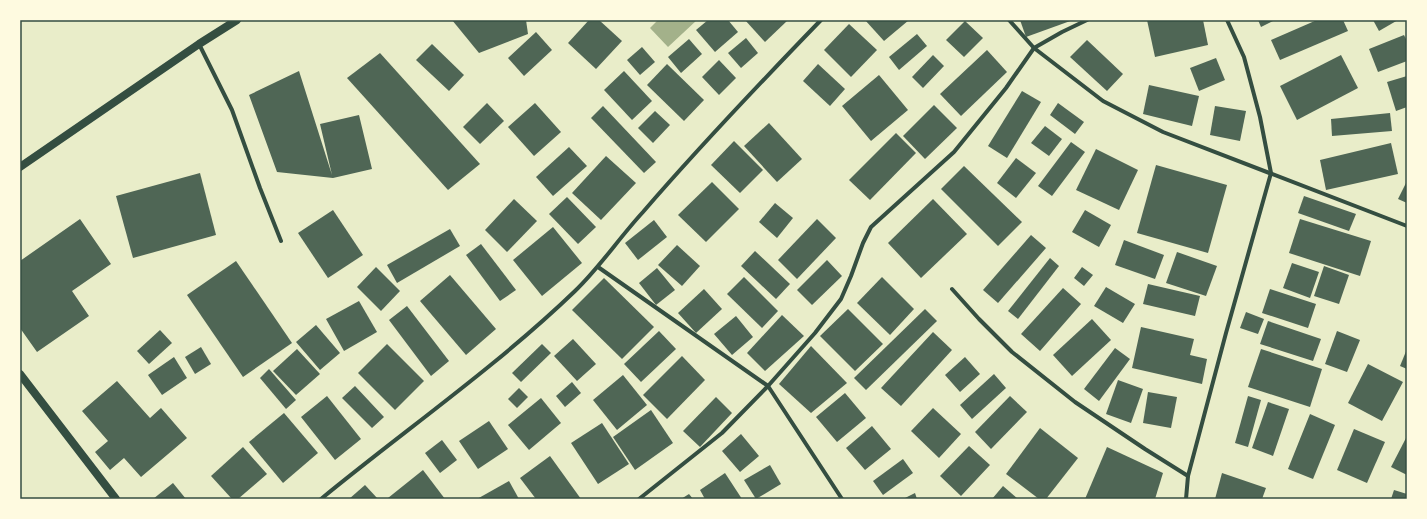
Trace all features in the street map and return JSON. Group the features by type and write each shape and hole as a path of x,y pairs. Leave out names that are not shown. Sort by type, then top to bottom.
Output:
{"main road":[{"path":"20,167 199,44 237,20"},
{"path":"20,374 116,499"}],"street":[{"path":"321,499 368,460 505,354 575,292 598,267 641,213 750,94 821,20"},
{"path":"1009,20 1034,48 1103,101 1162,132 1407,226"},
{"path":"639,499 722,433 768,386 815,333 841,299 863,243 871,227 954,152 1006,88 1034,48 1087,20"},
{"path":"1186,499 1188,476 1271,173 1260,117 1244,57 1227,20"},
{"path":"199,44 232,110 260,188 281,240"},
{"path":"598,267 768,386 842,499"},
{"path":"952,289 1012,352 1075,402 1188,476"}],"shaded area":[{"path":"658,20 697,20 668,47 650,28"}],"building":[{"path":"452,20 526,20 528,34 479,53"},
{"path":"589,20 599,20 622,41 596,69 568,43"},
{"path":"708,20 728,20 738,32 715,52 696,30"},
{"path":"745,20 786,20 787,21 765,42"},
{"path":"865,20 909,20 884,41"},
{"path":"1020,20 1073,20 1026,37"},
{"path":"1147,20 1203,20 1208,45 1155,57"},
{"path":"1258,20 1275,20 1261,27"},
{"path":"1317,20 1343,20 1348,31 1280,60 1271,40"},
{"path":"1373,20 1398,20 1379,31"},
{"path":"965,21 983,38 964,57 946,40"},
{"path":"849,24 877,50 851,77 824,50"},
{"path":"536,32 552,50 524,76 508,58"},
{"path":"917,34 927,46 899,70 889,57"},
{"path":"1404,35 1407,41 1407,61 1378,72 1369,49"},
{"path":"746,38 758,53 741,68 728,53"},
{"path":"689,39 702,54 681,73 668,57"},
{"path":"1087,40 1123,74 1107,91 1070,57"},
{"path":"432,44 464,75 449,91 416,60"},
{"path":"642,47 655,62 640,75 627,60"},
{"path":"987,50 1007,72 961,116 940,94"},
{"path":"380,53 480,164 448,190 347,78"},
{"path":"933,55 944,66 923,88 912,77"},
{"path":"1341,55 1358,88 1297,120 1280,86"},
{"path":"1216,58 1225,80 1199,91 1190,68"},
{"path":"719,60 736,78 719,95 702,77"},
{"path":"667,64 704,100 684,121 647,85"},
{"path":"818,64 845,89 830,106 803,81"},
{"path":"299,71 332,175 320,124 359,115 372,169 333,178 277,172 249,95"},
{"path":"624,71 652,101 632,120 604,90"},
{"path":"879,75 908,110 871,141 842,106"},
{"path":"1407,76 1407,107 1396,111 1387,82"},
{"path":"1149,85 1199,96 1192,126 1143,114"},
{"path":"1022,91 1041,102 1007,158 988,146"},
{"path":"487,103 504,121 480,144 463,127"},
{"path":"535,103 561,132 534,156 508,127"},
{"path":"1058,103 1084,122 1075,134 1050,115"},
{"path":"934,105 957,128 925,159 903,136"},
{"path":"603,106 656,162 644,173 591,118"},
{"path":"1215,106 1246,111 1240,141 1210,135"},
{"path":"655,111 670,125 653,143 638,128"},
{"path":"1390,113 1392,131 1332,136 1331,119"},
{"path":"769,123 802,159 777,182 744,146"},
{"path":"1045,126 1062,139 1049,156 1031,143"},
{"path":"896,133 916,153 870,200 849,180"},
{"path":"734,141 763,170 740,193 711,165"},
{"path":"1071,142 1085,152 1052,196 1038,186"},
{"path":"1391,143 1398,174 1326,190 1320,160"},
{"path":"569,147 587,166 553,196 536,177"},
{"path":"1096,149 1138,170 1119,210 1076,190"},
{"path":"606,156 636,183 601,220 572,193"},
{"path":"1016,158 1036,173 1016,198 997,183"},
{"path":"1156,165 1227,185 1208,253 1137,233"},
{"path":"964,166 1022,222 998,246 941,189"},
{"path":"200,173 216,235 133,258 116,196"},
{"path":"1407,181 1407,203 1398,199"},
{"path":"712,182 739,209 706,242 678,215"},
{"path":"1304,196 1356,214 1349,231 1298,213"},
{"path":"567,197 596,227 578,244 549,214"},
{"path":"514,199 537,221 507,252 485,230"},
{"path":"933,199 967,234 921,278 888,243"},
{"path":"775,203 793,218 777,238 759,222"},
{"path":"333,210 363,255 328,278 298,233"},
{"path":"1085,210 1111,225 1099,247 1072,232"},
{"path":"80,219 111,264 72,291 89,316 37,352 20,328 20,261"},
{"path":"817,219 836,238 797,279 778,260"},
{"path":"1300,219 1371,241 1360,276 1289,253"},
{"path":"654,220 667,237 638,260 625,243"},
{"path":"553,227 582,263 542,296 513,260"},
{"path":"450,229 460,246 397,283 387,265"},
{"path":"1031,235 1046,248 998,303 983,290"},
{"path":"1124,240 1164,255 1155,279 1115,265"},
{"path":"481,244 516,290 500,301 466,255"},
{"path":"677,245 700,266 682,286 658,265"},
{"path":"755,251 790,284 776,299 741,266"},
{"path":"1177,252 1217,266 1206,296 1166,283"},
{"path":"1050,258 1059,266 1018,319 1008,311"},
{"path":"827,260 842,276 812,305 797,290"},
{"path":"236,261 292,343 243,377 187,295"},
{"path":"1292,263 1319,272 1310,298 1283,288"},
{"path":"1324,266 1349,275 1339,304 1314,296"},
{"path":"376,267 400,291 381,311 357,287"},
{"path":"1082,267 1093,275 1084,286 1074,278"},
{"path":"657,268 675,290 656,305 639,283"},
{"path":"450,275 496,329 466,355 420,301"},
{"path":"744,277 778,311 762,328 727,294"},
{"path":"882,277 914,309 890,335 857,303"},
{"path":"604,278 654,327 622,359 572,310"},
{"path":"1148,284 1200,296 1195,316 1143,304"},
{"path":"1106,287 1135,304 1123,323 1094,306"},
{"path":"1063,288 1081,304 1040,351 1021,334"},
{"path":"704,289 722,309 696,333 678,313"},
{"path":"1270,289 1316,304 1308,328 1262,313"},
{"path":"359,301 377,332 344,351 326,319"},
{"path":"407,306 449,361 431,376 389,320"},
{"path":"848,309 883,344 855,371 820,336"},
{"path":"925,309 937,321 866,390 854,378"},
{"path":"1246,312 1264,319 1258,334 1240,328"},
{"path":"782,315 804,336 765,371 747,353"},
{"path":"736,316 753,337 732,355 714,334"},
{"path":"1092,319 1111,340 1072,376 1053,355"},
{"path":"1268,321 1321,339 1313,361 1260,344"},
{"path":"316,325 340,353 320,370 296,342"},
{"path":"1141,327 1194,339 1190,355 1207,359 1202,384 1132,368"},
{"path":"160,330 172,343 149,364 137,351"},
{"path":"659,331 676,349 641,382 624,364"},
{"path":"1337,331 1360,340 1347,372 1325,364"},
{"path":"933,332 952,350 901,406 881,388"},
{"path":"573,339 596,364 577,381 554,356"},
{"path":"387,344 424,381 395,410 358,373"},
{"path":"542,344 551,353 521,382 512,373"},
{"path":"811,346 847,383 811,413 779,384"},
{"path":"201,347 211,364 195,374 185,357"},
{"path":"1115,348 1130,359 1099,401 1084,389"},
{"path":"297,349 320,374 296,395 273,371"},
{"path":"1261,349 1322,369 1310,407 1248,387"},
{"path":"1407,349 1407,369 1400,366"},
{"path":"682,356 705,380 667,419 643,395"},
{"path":"174,357 187,378 162,395 148,375"},
{"path":"965,357 980,374 960,392 945,375"},
{"path":"1368,364 1403,382 1382,421 1348,403"},
{"path":"269,369 296,400 286,409 260,378"},
{"path":"994,374 1006,388 972,419 960,405"},
{"path":"623,375 647,405 617,430 593,400"},
{"path":"1118,380 1143,389 1131,423 1106,414"},
{"path":"117,381 150,418 161,408 187,438 141,477 124,458 110,470 95,452 108,441 82,411"},
{"path":"572,382 581,393 565,407 556,396"},
{"path":"355,386 384,417 372,428 342,398"},
{"path":"519,388 528,397 517,408 508,399"},
{"path":"1148,392 1177,397 1171,428 1143,423"},
{"path":"845,393 866,418 837,442 816,417"},
{"path":"327,396 361,439 335,460 301,417"},
{"path":"1010,396 1027,412 991,449 975,432"},
{"path":"1248,396 1261,400 1248,447 1235,443"},
{"path":"716,397 732,413 700,447 683,431"},
{"path":"541,398 561,423 529,450 508,425"},
{"path":"1268,402 1289,409 1273,456 1252,448"},
{"path":"933,408 961,434 939,458 911,431"},
{"path":"651,410 673,443 635,470 613,437"},
{"path":"284,413 318,453 283,483 249,442"},
{"path":"1310,414 1335,425 1313,479 1288,469"},
{"path":"489,421 508,449 478,469 459,441"},
{"path":"602,423 629,464 598,484 571,443"},
{"path":"872,426 891,449 865,470 846,448"},
{"path":"1040,428 1078,458 1046,499 1039,499 1006,474"},
{"path":"1354,429 1385,442 1367,483 1337,470"},
{"path":"741,434 759,456 740,472 722,451"},
{"path":"1406,438 1407,439 1407,475 1391,467"},
{"path":"442,440 457,460 440,473 425,453"},
{"path":"969,446 990,465 961,496 940,476"},
{"path":"243,447 267,474 238,499 232,499 211,476"},
{"path":"1107,447 1163,473 1155,499 1085,499"},
{"path":"550,456 581,499 536,499 520,478"},
{"path":"903,459 913,473 883,495 873,481"},
{"path":"770,465 781,484 756,499 744,480"},
{"path":"423,470 445,499 388,498"},
{"path":"725,473 742,499 705,499 700,490"},
{"path":"1222,473 1266,488 1262,499 1215,499"},
{"path":"509,481 519,499 477,499"},
{"path":"173,483 186,499 153,499"},
{"path":"365,485 378,499 349,499"},
{"path":"1003,486 1018,499 992,499"},
{"path":"1394,490 1407,494 1407,499 1391,499"},
{"path":"915,493 917,499 903,499"},
{"path":"689,494 693,499 681,499"}]}
